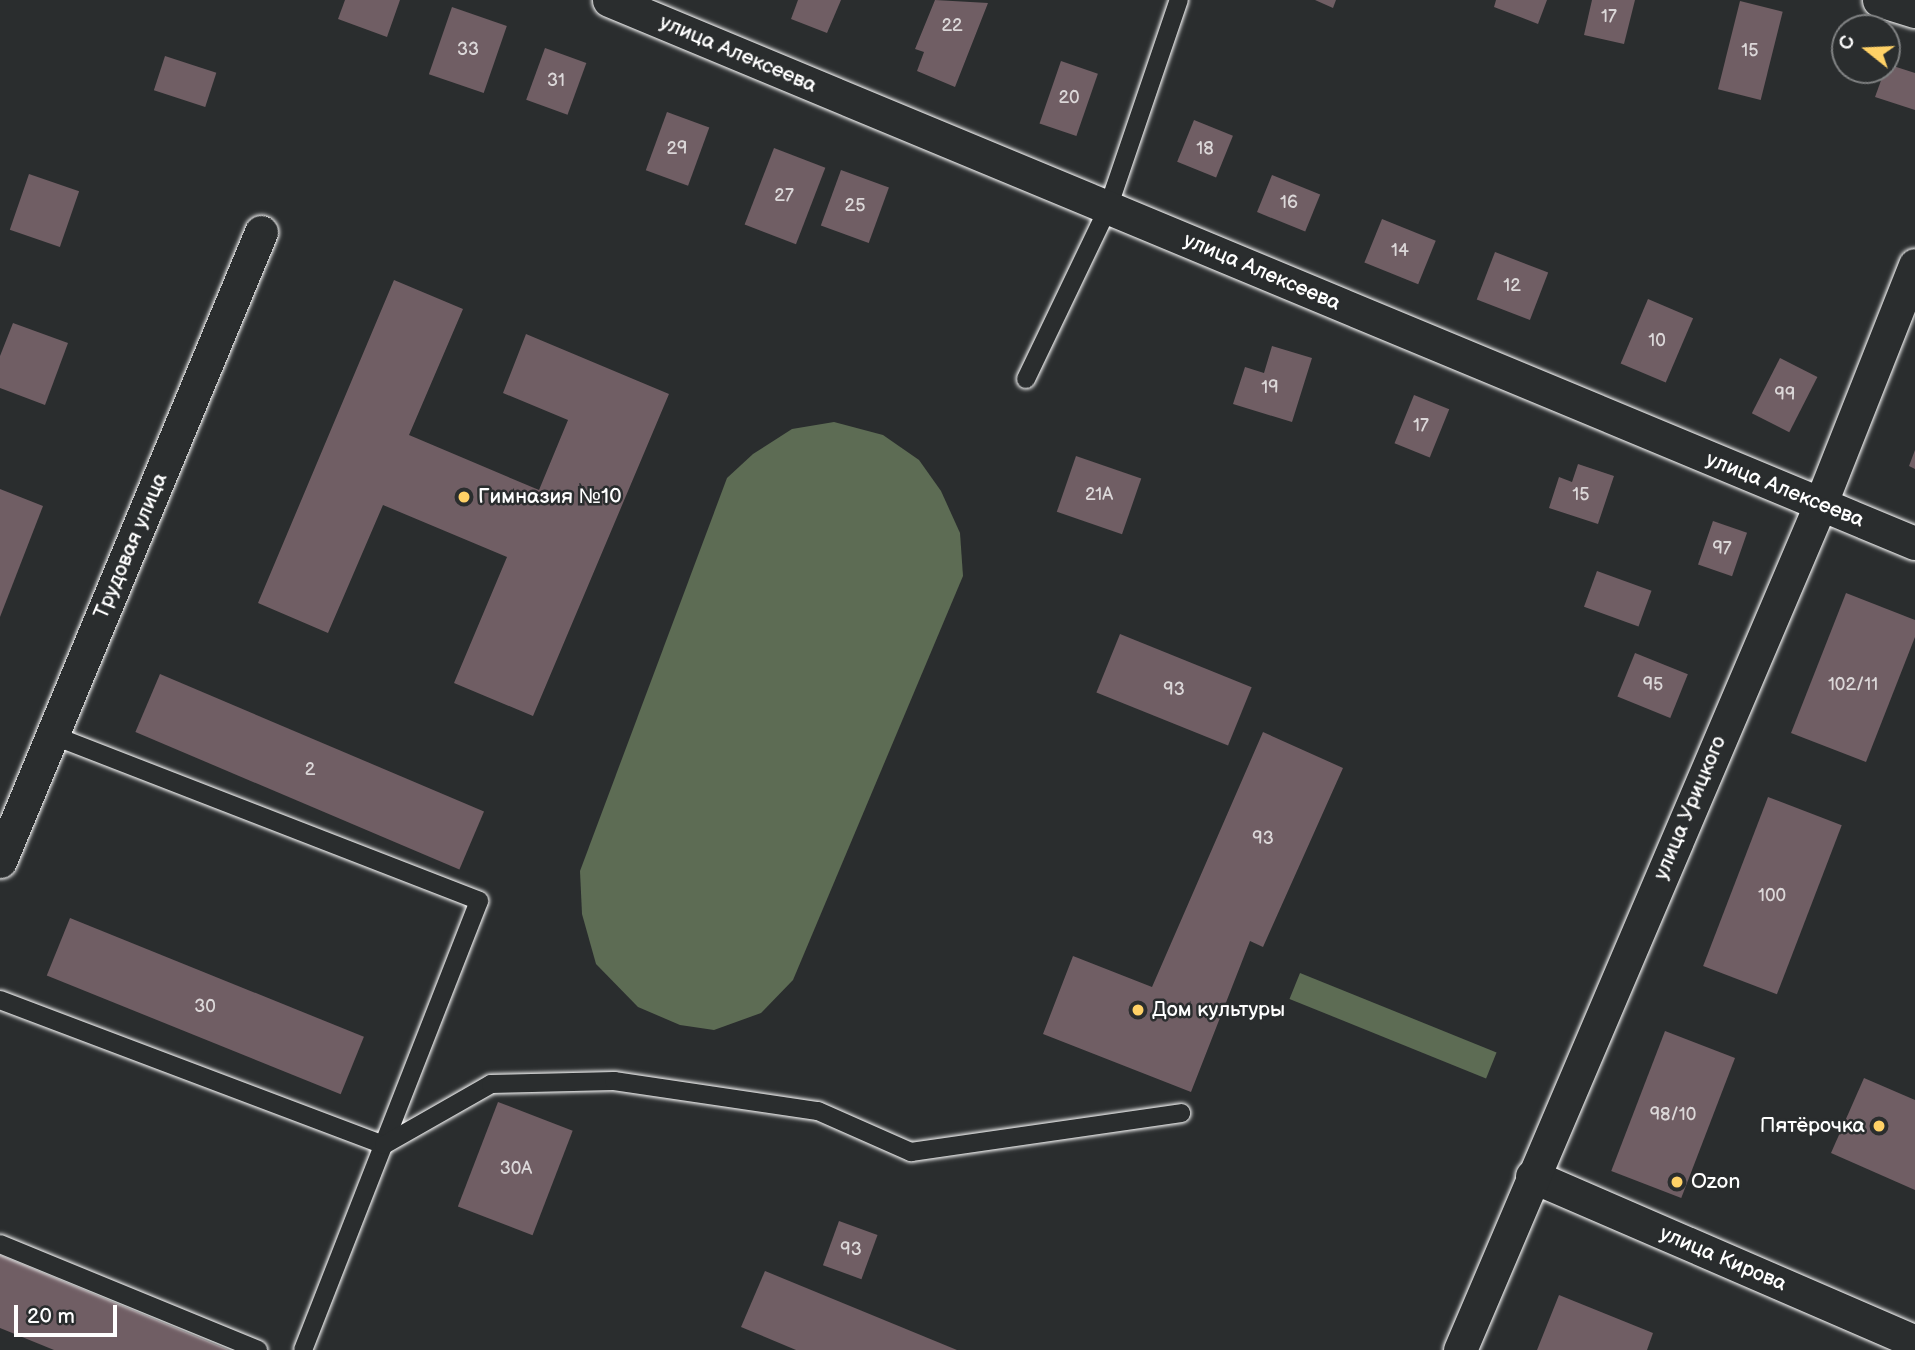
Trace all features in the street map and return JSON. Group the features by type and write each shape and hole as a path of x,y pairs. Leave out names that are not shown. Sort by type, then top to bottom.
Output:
{"street":[{"name":"улица Алексеева","path":"609,0 1915,543"},
{"path":"1879,0 1915,11"},
{"name":"Трудовая улица","path":"0,861 261,232"},
{"name":"улица Урицкого","path":"1460,1350 1820,505 1915,265"},
{"name":"улица Кирова","path":"1532,1176 1915,1342"}],"lane":[{"path":"1026,379 1108,208 1179,0"},
{"path":"52,735 479,901 303,1350"},
{"path":"0,1000 384,1145"},
{"path":"384,1145 491,1084 614,1081 818,1111 911,1152 1181,1113"},
{"path":"0,1244 258,1350"}],"green space":[{"path":"834,422 883,435 919,460 941,491 960,533 963,576 793,980 761,1013 714,1030 680,1025 638,1007 596,964 582,914 580,871 727,478 753,454 792,429"},
{"path":"1300,973 1497,1052 1486,1078 1290,999"}],"building":[{"path":"345,0 400,0 387,37 338,19"},
{"path":"798,0 841,0 827,33 791,19"},
{"path":"935,0 988,3 955,87 917,71 924,52 915,49"},
{"path":"1315,0 1336,0 1333,8"},
{"path":"1496,0 1547,0 1538,24 1494,7"},
{"path":"1592,0 1635,0 1624,44 1584,35"},
{"path":"1740,1 1783,12 1761,100 1718,89"},
{"path":"452,7 507,26 484,93 429,74"},
{"path":"545,48 586,63 568,115 526,100"},
{"path":"165,56 216,73 205,107 154,90"},
{"path":"1061,61 1098,74 1076,136 1040,123"},
{"path":"1901,68 1915,73 1915,110 1875,97 1880,84 1901,84"},
{"path":"667,112 709,127 688,186 646,170"},
{"path":"1194,120 1233,136 1216,177 1177,162"},
{"path":"774,148 825,168 796,244 745,225"},
{"path":"841,170 889,187 869,243 821,225"},
{"path":"29,174 79,191 60,247 10,230"},
{"path":"1272,175 1320,194 1305,232 1257,212"},
{"path":"1382,219 1436,241 1418,284 1364,263"},
{"path":"1495,252 1548,272 1530,320 1477,300"},
{"name":"Гимназия №10","path":"394,280 463,309 409,435 539,490 568,420 503,393 526,334 669,394 533,716 454,683 507,557 383,505 328,633 258,603"},
{"path":"1648,299 1693,318 1666,383 1621,363"},
{"path":"13,323 68,343 45,405 0,388 0,356"},
{"path":"1272,346 1312,358 1292,422 1233,404 1245,367 1264,373"},
{"path":"1780,358 1817,377 1789,432 1752,413"},
{"path":"1414,395 1449,409 1430,457 1395,443"},
{"path":"1915,450 1915,469 1909,466"},
{"path":"1076,456 1141,478 1122,534 1057,512"},
{"path":"1578,464 1614,476 1598,524 1549,508 1559,477 1572,482"},
{"path":"0,489 43,506 0,617"},
{"path":"1713,521 1747,533 1732,576 1698,564"},
{"path":"1597,571 1652,591 1639,627 1584,607"},
{"path":"1846,593 1915,620 1915,637 1866,762 1791,733"},
{"path":"1120,634 1252,687 1228,746 1096,692"},
{"path":"1635,653 1688,674 1670,718 1617,697"},
{"path":"160,674 484,812 459,870 135,732"},
{"path":"1263,732 1343,768 1263,947 1250,941 1191,1092 1043,1034 1073,956 1152,987"},
{"path":"1768,797 1842,825 1777,994 1703,966"},
{"path":"70,918 364,1037 341,1094 47,975"},
{"path":"1665,1031 1735,1058 1681,1198 1611,1171"},
{"name":"Пятёрочка","path":"1864,1078 1915,1100 1915,1190 1831,1153"},
{"path":"498,1102 573,1131 533,1235 458,1207"},
{"path":"839,1221 878,1235 861,1279 823,1265"},
{"path":"0,1255 229,1350 54,1350 0,1328"},
{"path":"765,1271 957,1350 796,1350 741,1327"},
{"path":"1559,1295 1653,1333 1647,1350 1537,1350"}],"place":[{"name":"Гимназия №10","path":"464,497"},
{"name":"Дом культуры","path":"1138,1010"},
{"name":"Пятёрочка","path":"1879,1126"},
{"name":"Ozon","path":"1677,1182"}]}
